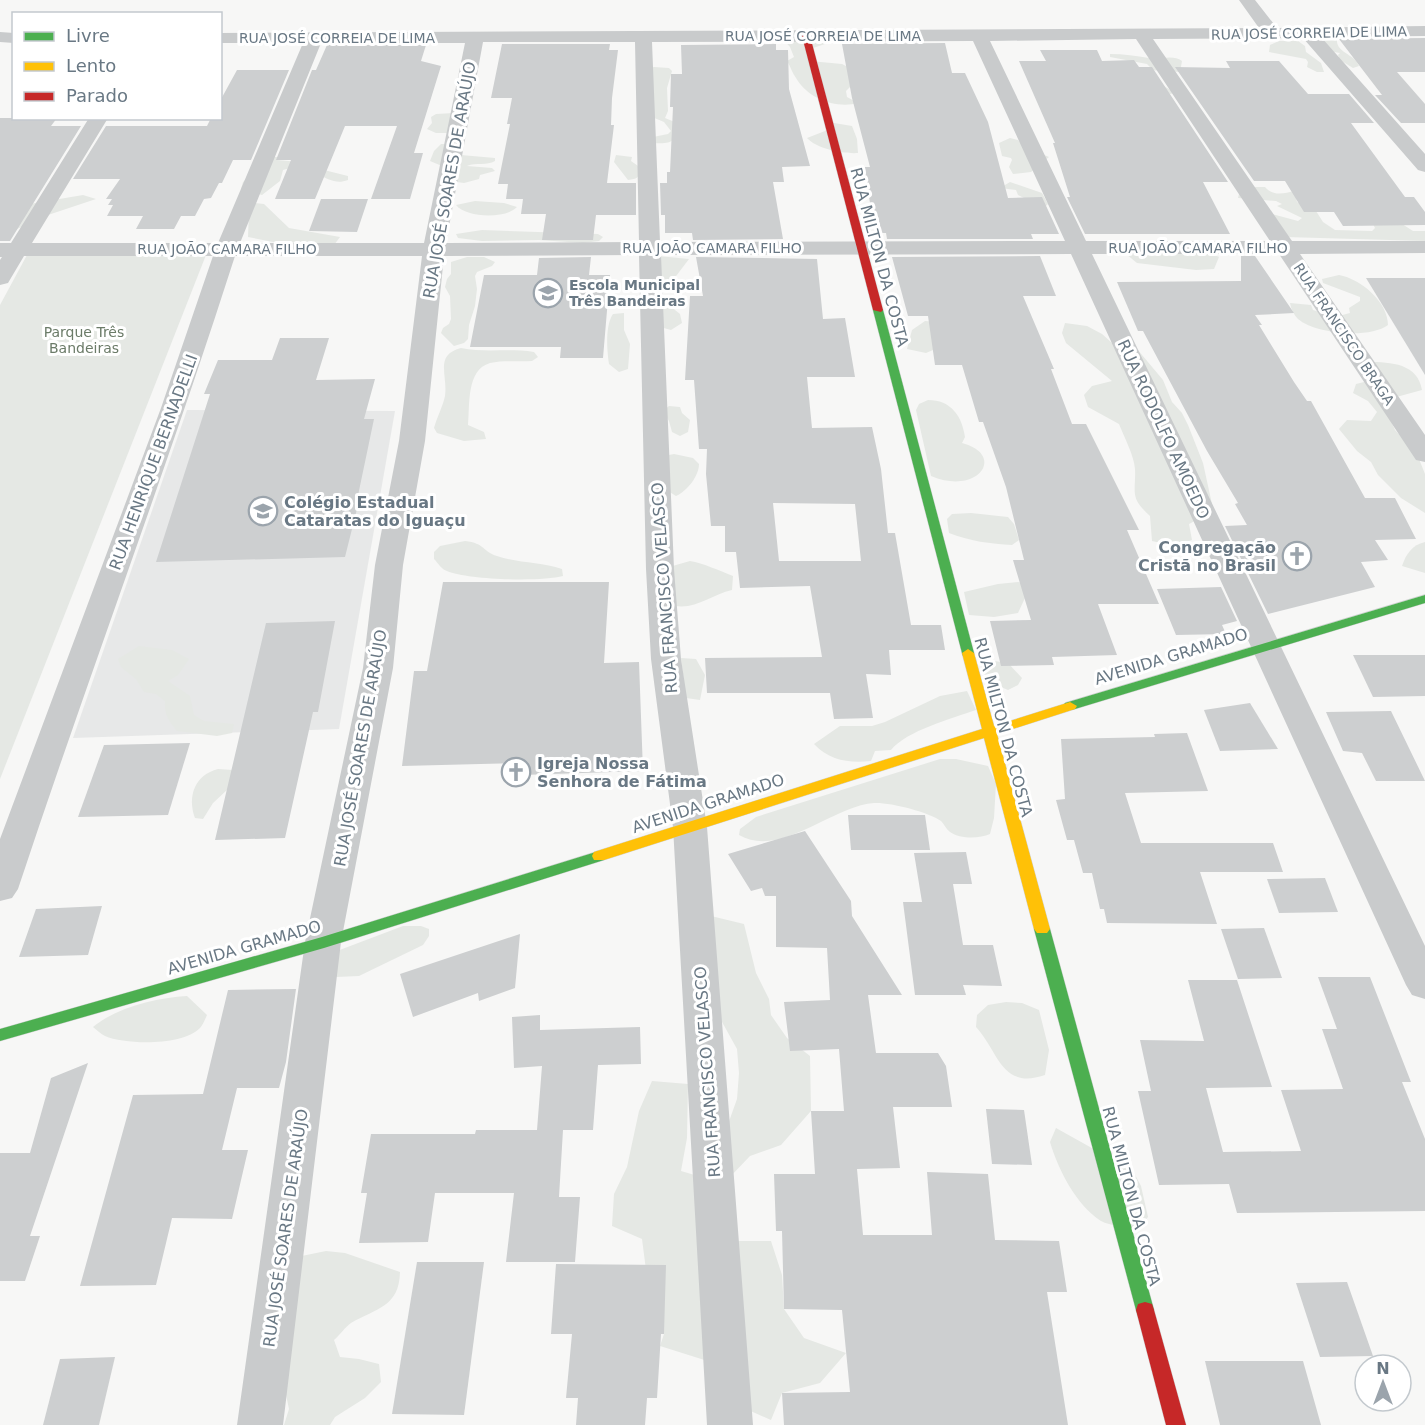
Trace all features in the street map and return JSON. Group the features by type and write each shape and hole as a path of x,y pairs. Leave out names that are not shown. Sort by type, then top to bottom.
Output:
{"street":[{"path":"1247,0 1272,33"},
{"name":"RUA JOSÉ CORREIA DE LIMA","path":"222,38 979,36 1425,31"},
{"path":"1307,32 1425,166"},
{"name":"RUA FRANCISCO BRAGA","path":"1141,34 1425,454"},
{"name":"RUA MILTON DA COSTA","path":"806,36 988,730 1176,1425"},
{"name":"RUA RODOLFO AMOEDO","path":"979,36 1425,986"},
{"name":"RUA FRANCISCO VELASCO","path":"643,37 660,569 666,659 690,826 730,1425"},
{"name":"RUA HENRIQUE BERNADELLI","path":"0,889 51,741 174,408 227,248 314,38"},
{"name":"RUA JOSÉ SOARES DE ARAÚJO","path":"260,1425 323,942 378,668 389,565 412,441 434,249 475,38"},
{"path":"0,278 8,250 98,120"},
{"name":"RUA JOÃO CAMARA FILHO","path":"8,250 1425,247"},
{"name":"AVENIDA GRAMADO","path":"0,1035 323,942 988,730 1263,645 1425,598"}],"shaded area":[{"path":"187,410 395,411 339,729 73,738"}],"green space":[{"path":"1326,36 1340,36 1337,38 1339,47 1359,66 1353,68 1340,60 1338,55 1340,53 1334,52 1323,41"},
{"path":"781,37 837,40 807,50 810,61 842,64 852,69 850,87 846,91 847,97 858,103 841,105 824,101 808,92 801,85 787,61 794,57 790,47"},
{"path":"1279,41 1298,41 1305,46 1306,52 1321,63 1324,72 1317,72 1307,67 1306,59 1269,52 1270,45"},
{"path":"1110,54 1175,58 1182,61 1180,72 1149,70 1162,85 1174,92 1171,94 1154,92 1145,71 1150,67 1147,64 1110,57"},
{"path":"646,68 669,68 672,71 667,88 668,111 665,118 682,125 675,138 665,143 653,143 653,137 668,134 671,131 664,122 652,117"},
{"path":"454,113 451,133 436,133 427,129 432,123 431,117 436,114"},
{"path":"834,123 852,126 857,139 858,153 831,150 807,138 825,131"},
{"path":"1010,138 1049,157 1031,172 1013,174 1009,167 1012,160 1002,156 999,143"},
{"path":"441,144 450,144 461,155 495,158 495,161 485,164 467,166 492,168 495,171 480,175 479,179 464,183 457,182 442,166 430,161 434,151"},
{"path":"616,155 632,157 631,161 641,168 637,177 628,180 614,162"},
{"path":"269,157 278,157 277,160 311,163 320,169 348,176 348,180 333,181 312,171 294,168 283,170 280,181 262,195 241,189 243,182"},
{"path":"1010,182 1042,193 1048,204 1044,208 1018,195 1016,190 1000,188"},
{"path":"1255,187 1265,187 1276,193 1295,191 1297,202 1316,211 1323,222 1335,230 1372,231 1375,228 1373,224 1399,222 1413,231 1425,231 1425,241 1285,237 1272,214 1298,221 1302,218 1277,206 1282,204 1276,201 1238,198 1239,194"},
{"path":"83,195 96,199 45,216 15,230 24,205"},
{"path":"475,201 504,203 517,207 504,214 477,215 456,205"},
{"path":"255,203 264,204 289,228 340,237 334,245 278,243 248,237 249,211"},
{"path":"482,230 598,234 603,237 599,241 583,243 539,240 482,241 458,238 456,234"},
{"path":"1210,253 1219,257 1214,269 1196,270 1137,263 1126,254"},
{"name":"Parque Três Bandeiras","path":"27,255 206,255 0,779 0,305"},
{"path":"658,256 689,259 670,284 653,281"},
{"path":"467,257 484,257 495,262 492,266 477,272 475,276 477,289 468,339 454,346 441,333 451,319 450,296 445,287 451,274 451,262"},
{"path":"1339,275 1356,281 1372,293 1387,316 1388,325 1369,332 1343,333 1317,328 1298,319 1290,303 1311,305 1313,310 1335,317 1350,313 1349,308 1360,301 1360,297 1323,283 1322,279"},
{"path":"660,298 680,314 682,323 671,330 653,325"},
{"path":"624,313 624,330 630,344 628,369 619,372 609,364 608,331 613,314"},
{"path":"925,321 938,322 933,350 926,353 907,349 912,330"},
{"path":"1065,323 1087,326 1102,334 1112,343 1137,349 1163,380 1172,402 1182,413 1188,425 1203,463 1212,504 1204,516 1189,524 1192,540 1174,546 1152,541 1150,516 1136,499 1134,464 1119,424 1088,407 1084,395 1092,386 1112,381 1066,343 1062,333"},
{"path":"461,348 534,352 538,357 532,361 490,363 477,373 471,389 468,425 484,432 486,439 464,441 437,433 434,428 445,396 445,361 453,351"},
{"path":"1359,362 1398,365 1414,373 1419,380 1422,390 1389,399 1390,419 1395,430 1417,454 1425,474 1425,513 1401,498 1339,429 1347,420 1371,421 1377,412 1368,401 1353,393 1356,384 1372,380"},
{"path":"928,400 943,403 954,411 961,422 965,437 962,443 976,449 983,456 984,464 981,472 973,478 948,481 931,476 916,410 919,404"},
{"path":"669,406 680,407 682,413 690,420 688,432 680,436 672,432 663,411"},
{"path":"669,455 693,458 699,464 692,483 676,496 668,491"},
{"path":"971,513 1008,517 1014,524 1019,540 1012,545 996,544 949,533 947,519 952,514"},
{"path":"465,541 476,544 497,556 562,569 563,576 522,579 471,576 445,570 434,559 434,552 440,546"},
{"path":"1425,542 1425,573 1402,566 1410,551 1416,545"},
{"path":"690,561 733,576 732,590 693,605 668,604 669,567"},
{"path":"1018,582 1031,585 1018,613 994,617 969,615 964,592"},
{"path":"139,646 172,650 189,659 178,675 168,681 190,696 194,715 204,721 234,724 232,733 217,736 177,731 168,718 165,701 156,694 144,692 136,679 121,667 118,659"},
{"path":"681,658 696,659 705,675 700,700 686,698"},
{"path":"994,661 1008,663 1022,678 1018,685 1008,690 996,685 981,671 982,664"},
{"path":"967,691 976,710 918,731 891,750 875,751 871,761 840,760 820,750 814,744 840,726 872,726 940,696"},
{"path":"940,759 956,759 988,766 996,784 994,818 990,834 975,837 959,836 950,832 941,821 928,814 899,806 874,803 858,806 789,836 771,841 755,841 739,835 740,829 756,817"},
{"path":"218,769 233,770 228,789 213,803 203,819 195,818 192,802 195,788 204,776"},
{"path":"711,916 744,924 756,973 769,999 771,1015 787,1038 810,1056 811,1111 781,1145 750,1156 729,1178 734,1241 771,1241 782,1275 784,1309 804,1338 846,1353 820,1383 782,1393 771,1420 735,1404 733,1369 660,1346 664,1334 646,1270 642,1239 612,1226 614,1194 627,1167 639,1111 652,1081 688,1084 687,1138 681,1171 715,1181 727,1127 737,1099 739,1073 737,1049 711,1002"},
{"path":"403,926 421,926 429,929 429,936 423,945 359,976 336,977 337,951"},
{"path":"187,996 207,1015 200,1028 181,1038 154,1042 126,1041 105,1036 93,1027 113,1014 137,1005"},
{"path":"1006,1002 1022,1003 1039,1010 1049,1050 1045,1075 1030,1078 1010,1073 976,1027 977,1015 988,1005"},
{"path":"1056,1128 1133,1171 1141,1186 1148,1217 1138,1229 1105,1223 1084,1206 1069,1186 1053,1152 1050,1142"},
{"path":"326,1251 345,1253 400,1272 399,1284 391,1300 378,1310 351,1323 334,1340 340,1357 379,1364 381,1382 365,1398 335,1417 330,1425 284,1425 289,1409 285,1390 287,1259"}],"building":[{"path":"1425,38 1425,72 1397,72 1425,104 1425,123 1401,123 1375,95 1382,95 1339,39"},
{"path":"945,43 952,73 965,73 988,122 1008,198 1042,197 1059,234 1031,234 1033,239 887,239 886,233 875,233 864,167 870,167 852,98 842,44"},
{"path":"502,44 610,44 609,50 618,50 612,98 611,125 614,125 607,183 636,183 636,215 596,215 593,240 542,240 546,214 521,214 523,199 506,199 508,184 498,184 510,124 507,124 512,98 491,98"},
{"path":"776,44 776,50 788,50 789,89 810,166 782,167 784,182 773,182 783,239 693,240 692,233 665,233 665,215 661,215 660,183 667,183 667,172 670,172 673,107 670,107 671,74 682,74 681,45"},
{"path":"327,45 426,45 421,61 441,66 414,153 423,153 410,199 371,199 397,126 345,126 315,199 275,199 291,160 276,160 312,70 316,70"},
{"path":"1040,50 1097,50 1102,61 1134,60 1139,67 1152,67 1228,182 1203,182 1230,234 1085,234 1067,197 1070,197 1053,143 1055,143 1019,61 1046,61"},
{"path":"1226,61 1279,61 1308,94 1349,94 1374,123 1351,123 1405,197 1414,197 1425,212 1425,225 1343,226 1334,212 1304,212 1285,181 1254,181 1175,67 1230,68"},
{"path":"237,70 289,70 251,160 233,160 222,183 219,183 211,198 204,199 195,216 181,216 174,229 136,229 143,216 107,216 113,205 108,205 112,199 106,199 120,179 73,179 106,126 207,126 210,120 222,120 222,97"},
{"path":"0,118 56,120 51,126 81,126 10,241 0,241"},
{"path":"321,199 368,199 357,232 309,231"},
{"path":"1040,256 1056,296 1023,296 1054,369 1051,369 1072,424 1086,424 1139,530 1127,530 1159,604 1098,604 1117,655 1052,657 1054,665 1001,666 990,621 1031,620 1013,560 1024,560 1006,487 983,422 979,422 962,365 935,365 928,316 908,316 892,257"},
{"path":"1241,256 1255,256 1294,313 1255,315 1294,382 1307,401 1311,401 1365,498 1395,498 1416,539 1375,540 1388,560 1361,562 1375,587 1268,614 1225,526 1247,525 1235,504 1238,503 1207,451 1143,331 1138,331 1117,282 1241,281"},
{"path":"591,257 589,275 610,275 603,358 560,358 561,347 470,347 484,275 537,275 539,258"},
{"path":"696,257 817,259 823,319 845,318 855,377 807,377 812,428 872,427 881,469 888,533 895,533 911,625 941,625 945,650 889,650 891,675 866,674 873,718 834,719 830,693 707,693 705,658 822,657 810,586 740,588 736,552 725,552 725,526 711,526 706,474 707,449 699,449 694,380 685,380 690,296 703,296","holes":["773,503 855,504 861,561 779,561"]},
{"path":"1366,278 1425,278 1425,375"},
{"path":"280,338 329,338 316,380 375,379 364,419 374,419 356,505 358,505 345,557 156,562 210,394 204,394 218,360 272,360"},
{"path":"443,582 609,582 604,663 639,662 643,771 522,775 522,763 402,766 414,671 427,671"},
{"path":"1221,587 1237,621 1222,625 1226,634 1176,635 1157,589"},
{"path":"335,621 318,712 313,712 285,838 215,840 266,623"},
{"path":"1353,655 1425,655 1425,696 1373,697"},
{"path":"1250,703 1278,749 1220,751 1204,710"},
{"path":"1391,711 1425,781 1376,781 1362,753 1343,751 1326,712"},
{"path":"1187,733 1208,791 1125,793 1141,843 1273,843 1283,872 1200,872 1217,924 1107,923 1104,909 1100,909 1092,873 1083,873 1074,840 1067,840 1056,800 1065,799 1061,739 1155,737 1154,734"},
{"path":"190,743 168,815 78,817 104,745"},
{"path":"848,815 925,815 930,850 851,850"},
{"path":"805,831 851,901 852,916 902,995 868,995 876,1053 938,1053 946,1066 952,1107 893,1107 900,1168 857,1169 863,1235 932,1235 927,1172 988,1174 995,1240 1059,1241 1067,1292 1047,1292 1068,1425 784,1425 782,1393 850,1392 842,1310 784,1309 782,1231 776,1231 774,1174 815,1174 811,1111 844,1111 839,1049 790,1051 784,1002 830,1000 827,948 776,947 776,896 765,896 762,888 751,891 728,854"},
{"path":"966,852 972,884 953,884 963,945 993,945 1002,986 963,985 966,995 915,995 903,902 922,902 914,853"},
{"path":"1325,878 1338,912 1279,913 1267,879"},
{"path":"102,906 88,955 19,957 36,909"},
{"path":"1264,928 1282,978 1238,979 1221,929"},
{"path":"520,934 515,988 479,1001 478,993 413,1017 400,974"},
{"path":"1318,977 1370,977 1411,1082 1402,1082 1425,1139 1425,1211 1237,1213 1229,1184 1159,1185 1138,1091 1151,1091 1140,1040 1204,1041 1188,980 1237,980 1272,1087 1206,1088 1223,1152 1301,1151 1281,1090 1343,1089 1322,1029 1337,1029"},
{"path":"296,989 286,1062 279,1088 237,1088 222,1150 248,1150 232,1219 172,1218 156,1285 80,1286 133,1095 203,1094 228,990"},
{"path":"540,1015 540,1030 640,1027 641,1064 598,1065 593,1130 563,1130 559,1197 580,1197 575,1262 506,1262 514,1193 435,1193 428,1242 359,1243 367,1193 361,1193 371,1134 475,1134 476,1130 537,1130 542,1066 514,1068 512,1017"},
{"path":"88,1063 30,1236 40,1236 25,1281 0,1281 0,1153 30,1153 51,1078"},
{"path":"986,1109 1024,1110 1032,1165 992,1164"},
{"path":"417,1262 484,1262 464,1415 392,1414"},
{"path":"556,1264 666,1265 664,1334 661,1334 657,1398 647,1398 645,1425 576,1425 578,1398 566,1398 572,1334 551,1334"},
{"path":"1347,1282 1372,1353 1353,1353 1353,1356 1320,1357 1296,1283"},
{"path":"115,1357 99,1425 43,1425 60,1359"},
{"path":"1205,1361 1303,1361 1321,1425 1220,1425"}],"traffic: fast":[{"path":"878,310 968,653"},
{"path":"1070,706 1425,599"},
{"path":"0,1035 324,942 599,856"},
{"path":"1042,929 1145,1310"}],"traffic: slow":[{"path":"968,653 1042,929"},
{"path":"599,856 1070,706"}],"traffic: jam":[{"path":"806,36 878,310"},
{"path":"1145,1310 1176,1425"}],"place":[{"name":"Escola Municipal Três Bandeiras","path":"548,293"},
{"name":"Colégio Estadual Cataratas do Iguaçu","path":"263,511"},
{"name":"Congregação Cristã no Brasil","path":"1297,556"},
{"name":"Igreja Nossa Senhora de Fátima","path":"516,772"}]}
